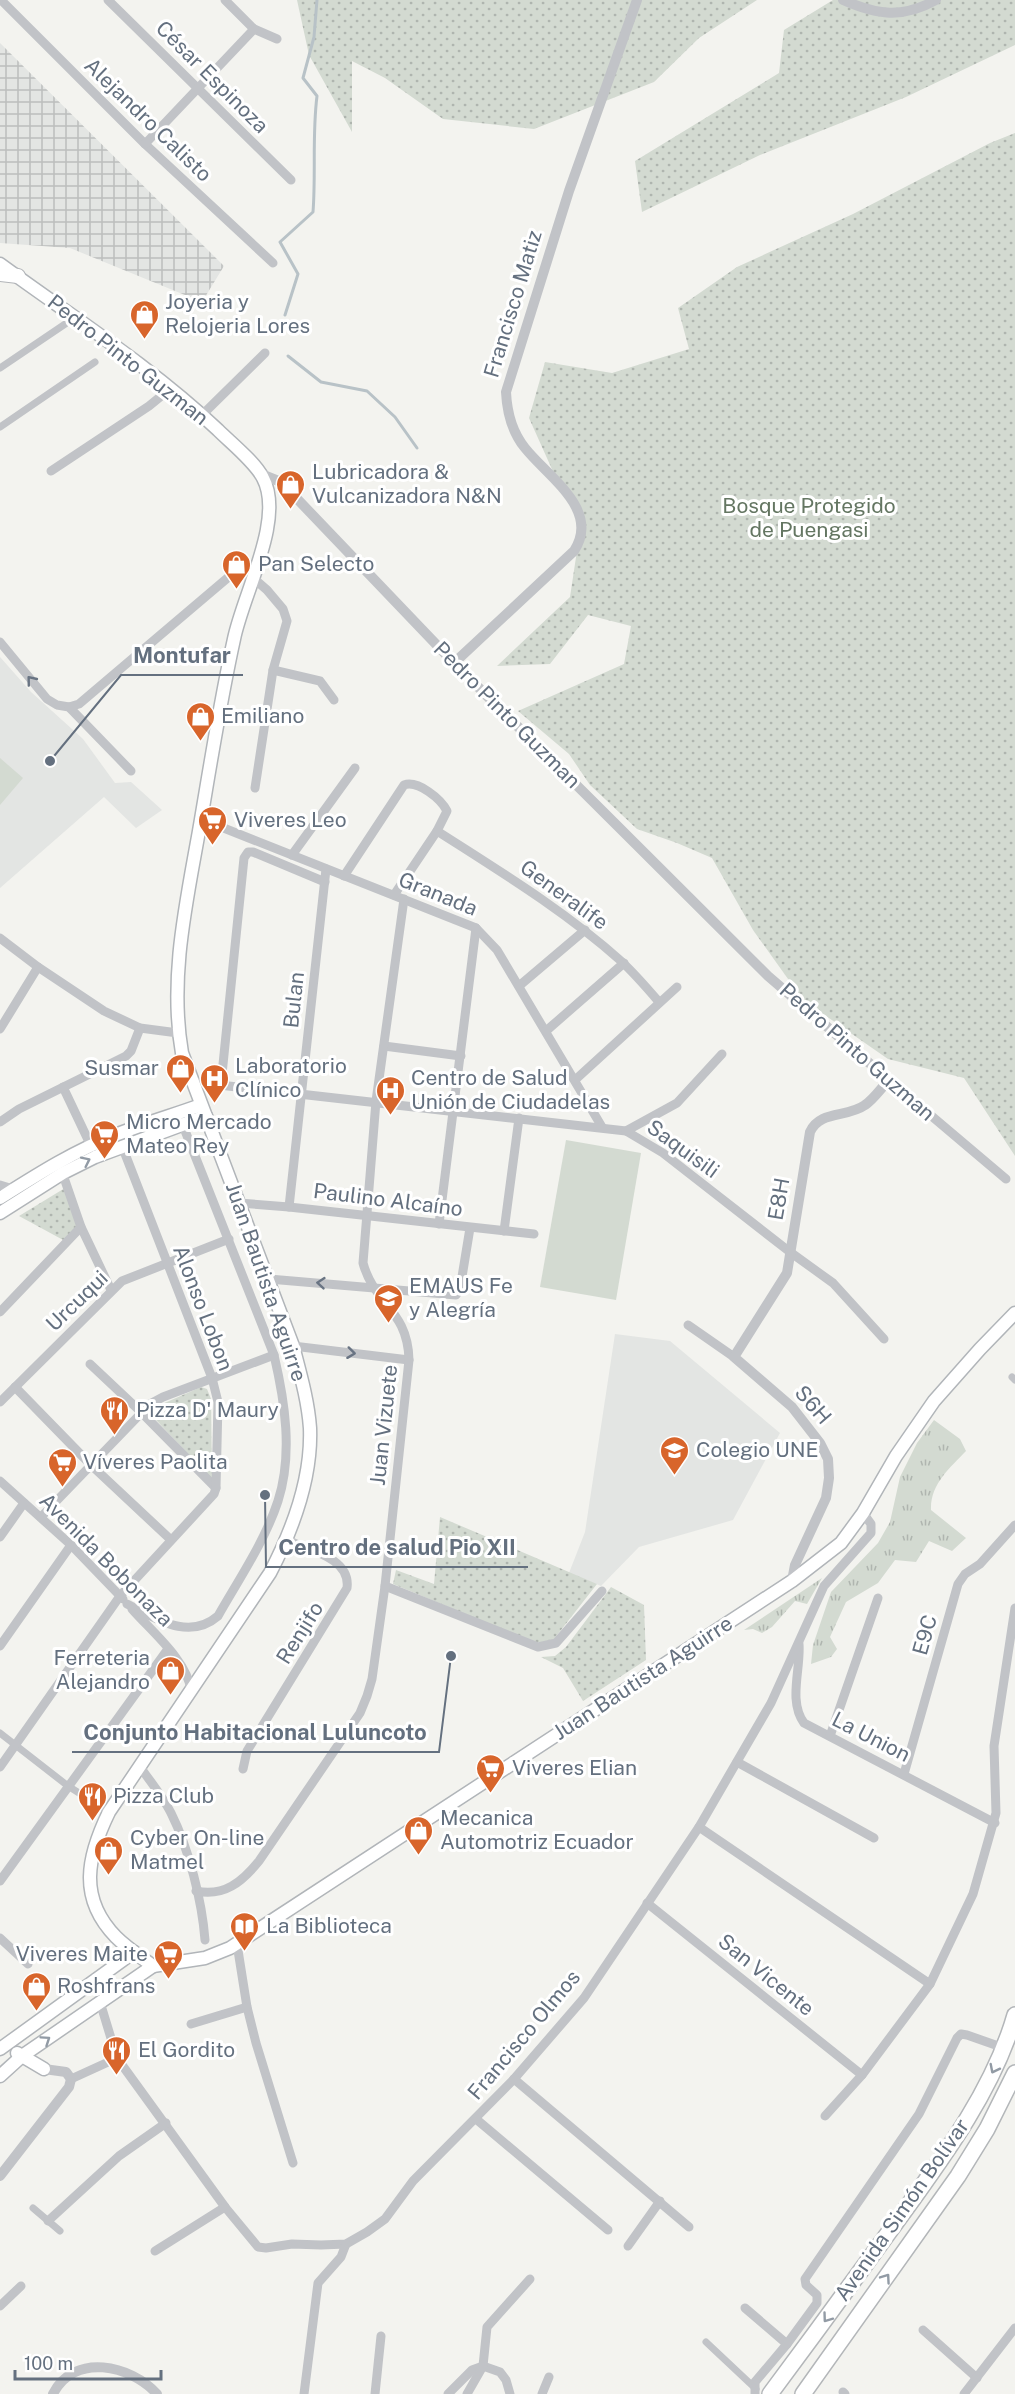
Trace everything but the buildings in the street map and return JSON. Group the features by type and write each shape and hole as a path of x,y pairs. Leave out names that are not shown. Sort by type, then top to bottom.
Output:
{"highway":[{"name":"Avenida Simón Bolívar","path":"761,2392 945,2154 992,2073 1004,2048 1015,2014"},
{"name":"Avenida Simón Bolívar","path":"804,2394 958,2176 987,2129 1015,2073"}],"main road":[{"name":"Pedro Pinto Guzman","path":"0,264 77,316 171,388 202,415 261,474"},
{"path":"0,274 18,276"},
{"name":"Juan Bautista Aguirre","path":"261,474 268,489 271,510 234,637 201,819 187,898 177,982 178,1033 182,1053 293,1346 306,1404 310,1442 298,1509 287,1540 270,1573 109,1812 97,1836 91,1855 90,1891 104,1924 118,1939 153,1966 205,1958 237,1944 792,1581 835,1549 863,1514 896,1456 934,1401 980,1348 1015,1313"},
{"path":"0,1213 91,1146 117,1134 203,1110"},
{"path":"0,1198 61,1167 122,1146 180,1118"},
{"path":"17,2061 2,2045 134,1952"},
{"path":"0,2076 17,2061 153,1966"},
{"path":"0,2057 44,2069"}],"street":[{"name":"Alejandro Calisto","path":"1,0 145,144 273,263"},
{"name":"César Espinoza","path":"108,0 291,180"},
{"path":"225,0 254,29 277,39"},
{"name":"Francisco Matiz","path":"454,663 574,551 579,541 582,522 575,505 517,436 507,411 506,392 569,191 637,0"},
{"path":"843,0 867,11 902,13 923,7 936,0"},
{"path":"145,144 254,29"},
{"path":"0,368 77,316"},
{"path":"202,415 265,353"},
{"path":"0,427 95,362"},
{"path":"51,471 149,406 171,388"},
{"name":"Pedro Pinto Guzman","path":"261,474 281,482 454,663 768,976 1006,1179"},
{"path":"0,642 46,699 57,705 69,707 79,704 231,575 241,574 252,578 267,590 283,609 287,621 273,670 255,788"},
{"path":"273,670 320,681 334,700"},
{"path":"69,707 131,771"},
{"path":"292,855 355,768"},
{"path":"344,876 404,785 410,783 417,785 445,806 447,811 437,831 394,895"},
{"name":"Granada","path":"201,819 476,928 497,950 602,1127"},
{"name":"Generalife","path":"437,831 546,901 585,930 624,963 660,1002"},
{"path":"221,1084 244,858 248,852 325,882"},
{"name":"Bulan","path":"289,1207 326,868"},
{"name":"Juan Vizuete","path":"196,1891 223,1890 246,1878 360,1713 372,1678 385,1586 409,1344 404,1327 373,1288 363,1263 365,1215 376,1101 404,899"},
{"path":"439,1224 476,928"},
{"path":"519,986 585,930"},
{"path":"0,938 90,1003 140,1028 178,1033"},
{"path":"546,1031 624,963"},
{"path":"0,1029 38,967"},
{"path":"575,1080 677,987"},
{"path":"0,1122 126,1056 131,1051 140,1028"},
{"path":"384,1046 461,1056"},
{"path":"626,1131 677,1103 722,1054"},
{"name":"E8H","path":"734,1357 787,1274 810,1132 814,1124 821,1118 854,1111 865,1105 889,1080"},
{"name":"Saquisili","path":"193,1082 626,1131 663,1153 833,1283 884,1339"},
{"path":"63,1087 91,1146"},
{"path":"127,1604 163,1622 190,1628 210,1623 218,1616 271,1521 283,1482 286,1428 282,1391 274,1355 180,1118"},
{"path":"504,1231 519,1118"},
{"name":"Alonso Lobon","path":"122,1146 212,1378 218,1402 216,1488"},
{"path":"61,1167 81,1227 111,1290"},
{"path":"0,1185 13,1190"},
{"name":"Paulino Alcaíno","path":"239,1203 534,1234"},
{"path":"0,1312 81,1227"},
{"path":"269,1279 456,1295 460,1289 470,1228"},
{"name":"Urcuqui","path":"0,1402 111,1290 135,1275 229,1239"},
{"name":"S6H","path":"688,1325 734,1357 792,1407 820,1443 828,1459 829,1478 826,1498 795,1565 792,1581"},
{"path":"293,1346 409,1360"},
{"path":"41,1517 141,1412 163,1397 274,1355"},
{"path":"0,1767 120,1596 170,1539 214,1494 216,1488 90,1364"},
{"path":"15,1387 91,1465 170,1539"},
{"name":"Avenida Bobonaza","path":"0,1481 71,1545 120,1596 183,1667 190,1682 191,1691"},
{"path":"0,1537 24,1503"},
{"name":"Francisco Olmos","path":"346,2244 385,2219 413,2181 477,2119 584,1998 699,1827 737,1762 771,1703 824,1586 871,1533 871,1524 863,1514"},
{"name":"E9C","path":"904,1774 958,1584 965,1574 980,1564 1015,1525"},
{"name":"Renjifo","path":"243,1769 247,1751 347,1588 346,1573 339,1564 287,1540"},
{"path":"0,1646 71,1545"},
{"path":"385,1586 538,1647 556,1643 602,1591"},
{"path":"830,1736 878,1598"},
{"path":"825,2116 862,2076 930,1984 973,1894 994,1823 997,1803 994,1746 1012,1647 1015,1608"},
{"name":"La Union","path":"799,1641 797,1714 804,1723 994,1823"},
{"path":"0,1881 168,1649"},
{"path":"183,1667 206,1670"},
{"path":"0,1734 68,1786 109,1812"},
{"path":"737,1762 874,1838"},
{"path":"140,1767 171,1813 196,1891 205,1940"},
{"path":"699,1827 930,1984"},
{"name":"San Vicente","path":"647,1904 862,2076"},
{"path":"0,1938 28,1964"},
{"path":"237,1944 247,2007 256,2043 293,2163"},
{"path":"100,2002 117,2058 225,2207 262,2248 292,2244 346,2244 341,2257 318,2283 304,2394"},
{"path":"191,2024 247,2007"},
{"path":"761,2392 755,2382 817,2303 816,2295 806,2285 805,2279 919,2114 957,2038 961,2034 967,2035 1004,2048"},
{"path":"0,2176 69,2086 71,2079 117,2058"},
{"path":"44,2069 66,2072 71,2079"},
{"path":"514,2079 689,2228"},
{"path":"477,2119 608,2230"},
{"path":"48,2221 119,2156 166,2123"},
{"path":"628,2246 660,2202"},
{"path":"155,2251 225,2207"},
{"path":"33,2208 60,2231"},
{"path":"467,2394 483,2366 487,2327 530,2279"},
{"path":"0,2304 20,2285"},
{"path":"745,2308 787,2344"},
{"path":"964,2394 1015,2328"},
{"path":"923,2330 977,2378"},
{"path":"375,2394 381,2336"},
{"path":"706,2342 761,2392"},
{"path":"53,2394 57,2385 68,2376 89,2368 107,2366 130,2374 157,2394"},
{"path":"448,2394 472,2370 483,2366 500,2372 506,2380 510,2394"},
{"path":"542,2394 549,2377"}],"shaded area":[{"path":"0,43 224,266 202,302 70,248 0,243"},
{"path":"0,657 31,692 83,739 115,783 131,782 162,810 136,828 104,797 0,888"},
{"name":"Colegio UNE","path":"615,1334 670,1341 780,1433 733,1520 639,1547 601,1586 569,1573 585,1532"}],"green space":[{"path":"297,0 757,0 699,38 654,82 534,129 443,119 385,78 352,61 352,132 309,55"},
{"path":"833,0 1015,0 1015,45 906,97 760,155 642,212 635,161 779,73 784,30"},
{"name":"Bosque Protegido de Puengasi","path":"1015,133 1015,1156 964,1078 888,1059 803,1000 753,930 712,858 637,829 590,785 569,754 518,711 624,664 631,626 588,615 550,664 497,666 570,597 581,524 555,476 529,418 545,362 612,373 689,349 678,308 737,267 853,214 990,143"},
{"path":"0,758 23,778 0,805"},
{"path":"566,1140 641,1153 616,1300 540,1287"},
{"path":"65,1188 79,1227 65,1241 19,1216"},
{"path":"201,1387 207,1389 211,1399 212,1479 156,1420 160,1405"},
{"path":"934,1420 960,1439 966,1451 937,1484 931,1510 966,1538 952,1551 929,1541 916,1562 895,1560 878,1583 846,1602 830,1637 837,1649 831,1657 811,1664 813,1645 831,1592 878,1543 890,1522 900,1477 917,1443"},
{"path":"440,1517 597,1584 554,1639 544,1643 533,1642 393,1584 396,1570 434,1584"},
{"path":"822,1578 807,1604 795,1601 772,1627 762,1633 753,1629 744,1630"},
{"path":"611,1587 644,1605 646,1660 583,1701 563,1668 541,1657 555,1656 566,1647"}],"waterway":[{"path":"285,315 298,274 280,242 313,212 317,96 303,78 314,37 317,0"},
{"path":"288,356 321,382 367,391 395,417 417,448"}],"place":[{"name":"Joyeria y Relojeria Lores","path":"144,340"},
{"name":"Lubricadora & Vulcanizadora N&N","path":"291,510"},
{"name":"Pan Selecto","path":"237,590"},
{"name":"Emiliano","path":"200,742"},
{"name":"Montufar","path":"50,761"},
{"name":"Viveres Leo","path":"213,846"},
{"name":"Susmar","path":"180,1094"},
{"name":"Laboratorio Clínico","path":"214,1104"},
{"name":"Centro de Salud Unión de Ciudadelas","path":"390,1116"},
{"name":"Micro Mercado Mateo Rey","path":"105,1160"},
{"name":"EMAUS Fe y Alegría","path":"388,1324"},
{"name":"Pizza D' Maury","path":"115,1436"},
{"name":"Colegio UNE","path":"675,1476"},
{"name":"Víveres Paolita","path":"62,1488"},
{"name":"Centro de salud Pio XII","path":"265,1495"},
{"name":"Conjunto Habitacional Luluncoto","path":"451,1656"},
{"name":"Ferreteria Alejandro","path":"171,1696"},
{"name":"Viveres Elian","path":"491,1794"},
{"name":"Pizza Club","path":"92,1822"},
{"name":"Mecanica Automotriz Ecuador","path":"419,1856"},
{"name":"Cyber On-line Matmel","path":"109,1876"},
{"name":"La Biblioteca","path":"245,1952"},
{"name":"Viveres Maite","path":"169,1980"},
{"name":"Roshfrans","path":"36,2012"},
{"name":"El Gordito","path":"117,2076"}]}
